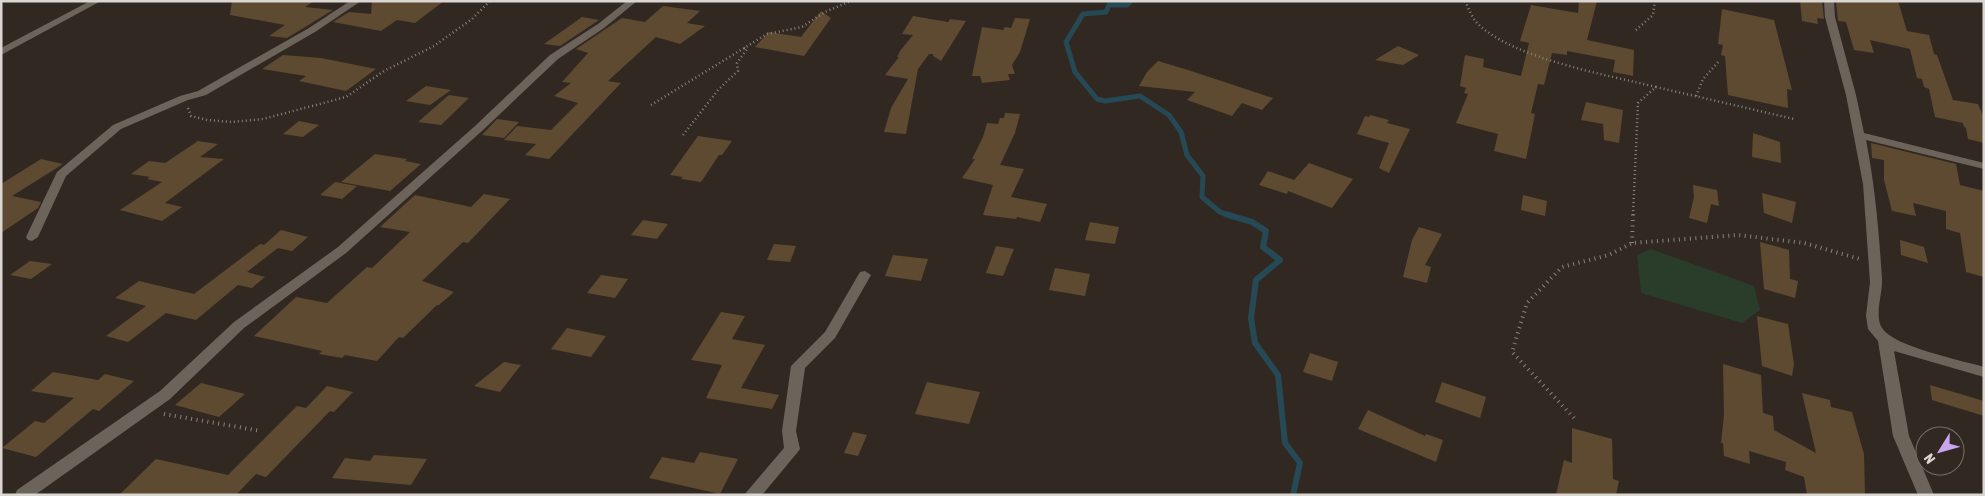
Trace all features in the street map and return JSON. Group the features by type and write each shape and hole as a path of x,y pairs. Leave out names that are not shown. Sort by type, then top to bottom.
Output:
{"street":[{"path":"1,52 97,1"},
{"path":"32,238 61,174 117,127 184,98 202,93 312,30 357,1"},
{"path":"23,495 164,395 240,325 342,250 479,128 554,57 601,26 633,1"},
{"path":"1829,1 1830,17 1851,95 1869,184 1876,282 1873,316 1875,329 1885,340 1898,347 1984,372"},
{"path":"1860,135 1984,166"},
{"path":"752,495 792,449 789,431 798,366 830,335 865,275"},
{"path":"1885,340 1901,436 1926,495"}],"path":[{"path":"202,93 193,99 188,109 190,116 207,120 232,122 263,119 326,104 346,97 384,70 434,46 472,19 490,1"},
{"path":"651,105 767,34 802,27 825,12 851,1"},
{"path":"1465,1 1477,24 1513,46 1564,64 1794,119"},
{"path":"1636,30 1653,15 1655,1"},
{"path":"683,134 718,90 738,70 737,63 747,49 744,48"},
{"path":"1696,96 1703,79 1720,60"},
{"path":"1632,243 1638,103 1656,87"},
{"path":"1574,418 1512,352 1528,303 1562,267 1609,255 1632,243 1738,235 1804,243 1875,263"},
{"path":"141,411 179,415 261,431"}],"green space":[{"path":"1651,249 1754,286 1760,310 1742,323 1641,293 1637,255"}],"building":[{"path":"232,1 314,1 305,7 333,10 287,38 269,36 285,25 230,15"},
{"path":"372,1 444,1 415,23 397,20 381,31 333,22 349,12 371,14"},
{"path":"1579,1 1597,1 1587,40 1634,50 1633,76 1613,72 1615,60 1567,51 1567,55 1552,53 1544,85 1538,84 1531,113 1535,114 1526,159 1494,151 1498,134 1456,123 1468,94 1464,93 1466,88 1460,86 1465,55 1484,59 1483,67 1521,76 1529,43 1520,41 1531,5 1578,13"},
{"path":"1800,1 1822,1 1824,19 1817,18 1818,24 1802,21"},
{"path":"1836,1 1898,1 1907,31 1929,35 1934,54 1937,55 1953,100 1978,104 1984,118 1984,143 1968,139 1963,123 1935,117 1929,89 1924,87 1922,79 1917,78 1910,49 1870,40 1874,53 1854,50 1846,22 1838,21"},
{"path":"663,6 700,11 687,23 705,26 680,44 656,37 608,81 621,83 549,159 525,155 536,144 504,140 517,126 551,130 578,103 554,96 571,83 562,82 588,53 576,49 622,18 645,22"},
{"path":"1722,9 1774,20 1792,90 1787,89 1788,108 1728,95 1725,56 1721,55 1723,45 1718,44"},
{"path":"821,11 831,18 804,56 755,47 769,32 801,37"},
{"path":"913,16 948,22 950,19 966,21 941,61 933,56 933,54 929,54 918,69 906,134 884,132 891,108 908,79 885,75 913,35 902,34"},
{"path":"582,17 599,20 560,46 544,44"},
{"path":"1015,18 1030,19 1020,52 1012,65 1015,74 1008,74 1010,80 982,83 980,76 972,76 982,27 1003,30 1005,27 1011,28"},
{"path":"1398,46 1419,55 1403,65 1375,60"},
{"path":"283,55 321,58 376,69 346,91 299,81 306,76 262,69"},
{"path":"1158,61 1273,98 1262,110 1242,103 1232,116 1187,100 1195,92 1139,86 1147,72"},
{"path":"426,86 451,90 430,105 406,101"},
{"path":"449,95 469,98 441,125 418,122"},
{"path":"1586,102 1623,110 1619,143 1604,140 1603,124 1581,120"},
{"path":"1005,113 1020,114 1015,133 1000,165 1024,169 1011,197 1047,204 1040,222 1017,217 1016,219 983,215 993,185 962,178 975,159 972,159 983,137 987,123 998,124 1000,118 1004,118"},
{"path":"1370,115 1389,120 1387,123 1410,129 1389,173 1379,168 1389,143 1357,134 1365,116 1369,117"},
{"path":"497,119 519,122 504,138 482,135"},
{"path":"299,121 319,125 303,137 283,134"},
{"path":"1753,133 1780,142 1781,163 1752,157"},
{"path":"698,136 732,141 722,155 719,155 701,182 670,175"},
{"path":"198,141 218,144 200,157 224,159 165,203 182,207 162,221 120,210 162,182 147,179 150,177 131,174 149,161 165,163"},
{"path":"1871,143 1956,164 1960,185 1984,191 1984,277 1966,272 1960,233 1946,229 1946,211 1913,203 1916,216 1892,211 1884,180 1884,160 1872,158"},
{"path":"375,154 407,159 405,161 421,164 390,191 341,182"},
{"path":"41,159 63,164 12,196 41,202 38,208 1,233 1,184"},
{"path":"1309,163 1353,179 1332,208 1288,191 1287,194 1259,185 1268,171 1294,180"},
{"path":"335,182 357,186 342,199 320,195"},
{"path":"1693,185 1717,190 1719,206 1711,204 1707,223 1689,218 1694,197"},
{"path":"1762,193 1796,202 1792,223 1764,213"},
{"path":"484,194 510,199 468,243 463,242 422,281 454,292 437,305 403,338 399,337 377,361 345,355 342,358 319,354 322,351 254,336 296,297 327,303 367,267 372,268 410,232 380,227 415,195 471,207"},
{"path":"1523,195 1547,201 1545,216 1521,210"},
{"path":"643,220 668,224 657,239 631,235"},
{"path":"1090,222 1119,227 1115,244 1085,240"},
{"path":"1419,227 1442,234 1425,265 1431,267 1427,283 1403,277 1412,240"},
{"path":"281,230 308,237 292,251 264,245"},
{"path":"1900,240 1924,247 1928,263 1901,255"},
{"path":"1760,242 1789,250 1790,279 1798,281 1795,298 1764,289"},
{"path":"260,244 278,248 247,272 265,277 252,288 238,285 196,320 166,313 128,342 106,336 146,306 115,298 139,281 194,294"},
{"path":"774,244 796,246 790,262 767,260"},
{"path":"996,246 1014,249 1003,276 986,273"},
{"path":"893,255 928,259 921,281 885,276"},
{"path":"30,261 52,264 31,279 10,275"},
{"path":"1055,268 1090,274 1085,296 1049,290"},
{"path":"601,275 628,279 615,298 587,293"},
{"path":"721,312 745,316 732,339 765,345 741,388 779,395 772,409 706,398 722,365 691,360"},
{"path":"1757,316 1788,324 1794,364 1792,376 1762,366"},
{"path":"567,328 606,336 591,357 551,349"},
{"path":"1310,353 1338,362 1332,381 1303,372"},
{"path":"504,362 521,365 500,392 474,386"},
{"path":"1723,364 1761,375 1763,413 1773,416 1774,430 1816,453 1802,393 1830,400 1831,407 1852,412 1864,454 1865,495 1807,495 1804,477 1785,470 1786,462 1749,451 1750,464 1724,456 1723,443 1721,443 1724,415"},
{"path":"53,372 98,380 105,374 134,381 99,411 93,409 36,457 2,448 35,421 44,423 74,398 31,391"},
{"path":"927,382 980,392 969,424 915,414"},
{"path":"1442,382 1486,397 1480,418 1435,402"},
{"path":"201,383 245,394 219,417 175,405"},
{"path":"1930,385 1984,401 1984,416 1932,400"},
{"path":"327,386 353,392 334,412 330,411 266,477 256,474 236,495 119,495 156,459 228,475 297,406 306,408"},
{"path":"1368,410 1425,436 1426,434 1443,440 1436,462 1358,429"},
{"path":"1572,428 1612,439 1613,479 1619,481 1616,495 1556,495 1564,460 1572,463"},
{"path":"853,432 867,435 858,456 844,453"},
{"path":"700,452 738,459 720,494 649,478 662,457 694,463"},
{"path":"374,455 427,459 411,485 332,478 345,458 370,461"}],"waterway":[{"path":"1131,1 1127,5 1109,5 1106,12 1083,14 1066,42 1075,72 1097,99 1105,101 1140,96 1169,115 1181,132 1187,155 1203,176 1202,197 1220,212 1229,215"},
{"path":"1225,214 1252,222 1266,231 1263,247 1280,260 1256,280 1251,318 1255,343 1278,375 1285,443 1300,463 1293,495"}]}
